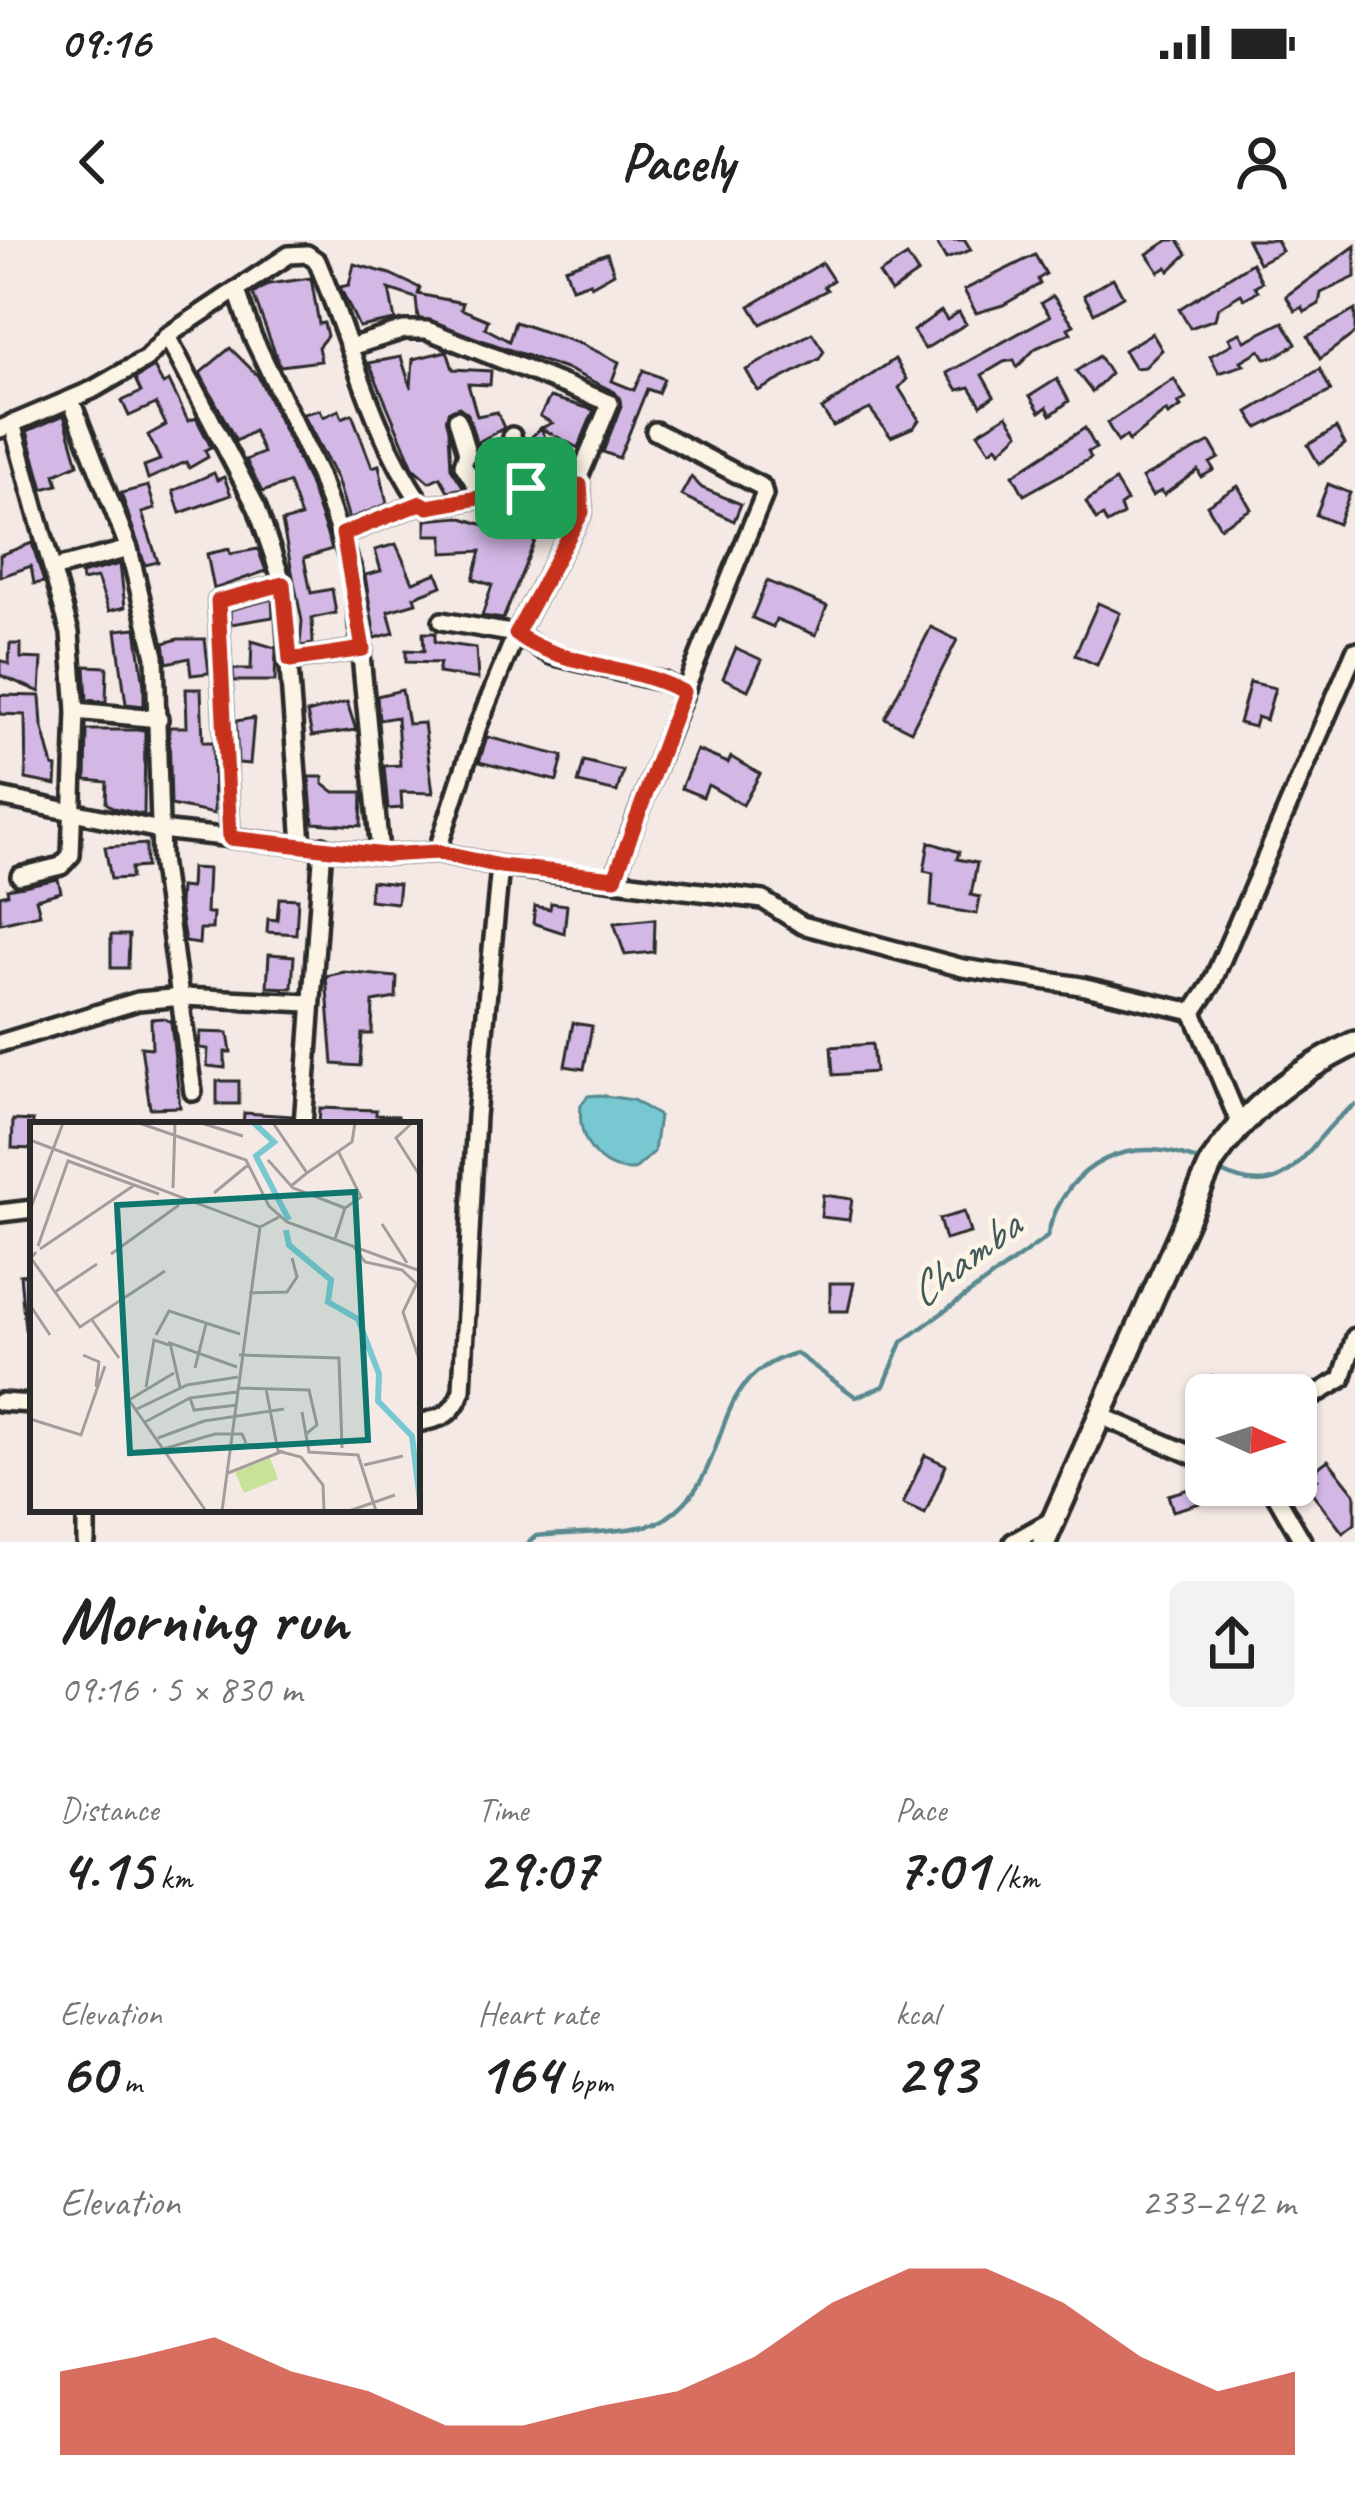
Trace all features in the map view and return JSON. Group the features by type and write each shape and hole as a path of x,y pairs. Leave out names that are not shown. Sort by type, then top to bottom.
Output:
{"main road":[{"path":"1044,1542 1208,1170 1239,1122 1304,1068 1355,1043"}],"street":[{"path":"20,876 67,861 74,844 76,711 70,633 56,568 6,426 71,400 146,359 167,335 290,255 307,254 317,261 353,346 356,373 421,503 428,507 572,481 573,491"},
{"path":"237,291 251,335 343,534 363,649 365,729 380,852"},
{"path":"353,346 404,330 427,330 610,403 573,491"},
{"path":"167,335 256,508 283,584 302,844"},
{"path":"71,400 129,549 154,656 160,830 193,1092"},
{"path":"458,419 467,452 463,465 484,498"},
{"path":"615,878 683,692 731,587 764,496 762,487 655,431"},
{"path":"512,436 526,488"},
{"path":"437,852 478,726 516,634 582,512 585,494 580,485 573,491"},
{"path":"343,534 421,503"},
{"path":"56,568 129,549"},
{"path":"230,838 218,601 283,584"},
{"path":"442,622 516,634 551,655 664,682 683,692"},
{"path":"290,660 363,649"},
{"path":"1193,1012 1211,985 1355,651"},
{"path":"76,711 159,719"},
{"path":"0,797 160,830 380,852 437,852 500,866 763,900 802,925 963,968 1082,986 1193,1012"},
{"path":"303,1122 323,847"},
{"path":"420,1422 442,1418 457,1407 462,1390 476,1116 500,866"},
{"path":"0,1043 94,1012 183,997 309,1003"},
{"path":"1193,1012 1239,1122"},
{"path":"0,1214 30,1209"},
{"path":"1317,1394 1342,1379 1355,1336"},
{"path":"0,1402 30,1404"},
{"path":"1101,1416 1185,1452"},
{"path":"1282,1506 1303,1542"},
{"path":"1013,1542 1055,1518"}],"water":[{"path":"588,1096 633,1100 659,1116 654,1152 634,1170 600,1159 586,1141 581,1105"}],"building":[{"path":"935,240 965,240 971,250 946,259"},
{"path":"1169,240 1178,240 1187,254 1169,271 1167,267 1159,272 1147,254"},
{"path":"1247,240 1276,240 1282,251 1259,263"},
{"path":"1355,246 1355,277 1321,293 1319,304 1305,312 1302,307 1295,311 1286,296"},
{"path":"607,253 614,273 591,286 590,282 572,288 565,268"},
{"path":"1035,255 1046,274 1038,279 1040,284 1003,305 976,313 964,290"},
{"path":"907,256 918,273 891,292 879,274"},
{"path":"822,263 833,280 824,286 827,290 761,324 750,306"},
{"path":"1252,263 1262,282 1255,286 1258,291 1244,299 1241,294 1218,308 1215,319 1190,328 1179,309"},
{"path":"354,264 420,288 418,294 463,303 461,309 488,320 485,328 509,341 515,322 581,344 619,362 612,381 634,390 643,370 664,379 658,393 647,389 619,458 603,452 621,406 615,392 571,371 418,318 416,298 389,289 395,320 359,327 340,287 349,285"},
{"path":"311,278 319,324 324,323 327,336 318,347 321,361 280,366 253,294 269,284"},
{"path":"1113,278 1123,296 1094,313 1084,295"},
{"path":"1053,296 1074,325 1068,328 1071,333 1036,348 1017,367 1014,360 1004,362 982,375 994,396 981,405 970,387 958,390 947,373 1050,316 1041,303"},
{"path":"1355,310 1355,333 1320,359 1308,336"},
{"path":"941,311 947,320 959,312 966,324 925,349 913,331"},
{"path":"1283,322 1296,344 1275,357 1265,358 1260,350 1241,361 1244,365 1219,373 1210,356 1232,344 1229,338 1240,333 1245,341"},
{"path":"812,333 824,351 819,359 758,391 746,370"},
{"path":"1152,333 1162,350 1145,367 1135,368 1124,350"},
{"path":"230,348 258,376 308,480 332,549 304,558 311,593 332,589 336,613 312,618 313,644 300,646 302,621 282,522 301,517 289,483 262,492 246,460 263,453 254,431 236,441 200,373"},
{"path":"447,351 453,369 491,371 490,385 468,384 477,416 497,412 504,428 478,442 497,473 487,480 476,463 478,449 468,414 459,407 448,412 451,468 464,488 448,491 440,477 429,482 414,469 369,363 401,357 411,388 413,359"},
{"path":"1099,356 1110,374 1092,392 1076,371"},
{"path":"895,359 907,379 899,388 919,420 914,427 891,437 870,409 833,426 822,409"},
{"path":"154,367 163,384 169,381 188,421 196,418 211,447 205,450 208,457 189,468 186,462 148,479 144,466 160,460 148,435 166,425 156,404 129,416 122,401 141,392 135,379"},
{"path":"1320,369 1331,391 1258,428 1248,412"},
{"path":"1057,379 1069,401 1051,415 1047,407 1040,412 1030,396"},
{"path":"1174,379 1186,399 1178,403 1181,407 1168,415 1166,411 1129,441 1126,436 1118,442 1107,423"},
{"path":"550,397 594,410 578,448 541,428 552,423 540,416"},
{"path":"320,410 323,417 339,410 342,418 352,414 372,467 379,465 387,504 349,519 337,479 303,414"},
{"path":"64,415 78,464 55,474 58,485 43,489 27,431"},
{"path":"1007,415 1019,433 1000,451 997,446 990,451 978,433"},
{"path":"541,428 559,471 539,475 526,442"},
{"path":"1085,428 1096,448 1088,452 1091,458 1024,495 1013,475"},
{"path":"1336,428 1345,444 1319,464 1308,445"},
{"path":"1210,442 1219,458 1210,463 1214,470 1201,477 1198,470 1164,495 1161,491 1152,496 1142,478"},
{"path":"214,473 217,480 224,477 231,495 180,513 173,491"},
{"path":"691,477 702,488 741,504 734,521 681,495"},
{"path":"1115,481 1127,501 1120,506 1123,515 1107,524 1103,516 1096,520 1086,502"},
{"path":"1328,484 1350,493 1338,524 1316,515"},
{"path":"148,486 155,509 142,513 158,562 145,565 121,493"},
{"path":"1238,486 1251,509 1220,527 1207,505"},
{"path":"558,498 558,518 517,518 516,503"},
{"path":"459,517 535,541 503,619 482,616 492,585 473,579 481,551 443,553 443,535 426,535 426,520"},
{"path":"32,543 44,582 34,584 31,566 0,577 0,555"},
{"path":"396,544 413,582 437,573 442,586 414,597 416,603 388,611 394,633 375,638 365,575 381,571 375,550"},
{"path":"229,549 230,554 258,549 266,571 214,589 207,554"},
{"path":"120,564 125,607 109,611 97,578 82,581 81,574"},
{"path":"767,581 827,606 816,635 776,619 773,627 752,618"},
{"path":"272,599 273,617 231,624 230,610"},
{"path":"1098,603 1120,613 1097,665 1075,655"},
{"path":"931,627 957,640 911,731 885,718"},
{"path":"136,628 144,706 126,704 116,630"},
{"path":"423,633 435,633 435,642 476,648 478,679 438,673 440,663 406,662 406,650 424,651"},
{"path":"205,639 209,673 191,675 189,658 167,663 164,643"},
{"path":"252,641 276,648 275,681 234,681 233,669 251,669"},
{"path":"10,644 21,644 21,658 42,659 40,692 0,675 0,660 9,664"},
{"path":"736,648 762,660 748,690 723,678"},
{"path":"85,666 107,667 106,702 87,700"},
{"path":"1250,682 1275,688 1266,720 1257,717 1254,727 1239,723"},
{"path":"186,689 201,689 203,742 213,742 214,814 171,805 169,727 187,727"},
{"path":"402,690 408,724 424,723 433,793 401,792 402,808 388,809 384,766 400,765 397,717 379,720 377,696"},
{"path":"0,695 40,696 42,725 57,767 56,785 26,779 25,715 0,714"},
{"path":"347,702 356,730 312,736 307,713"},
{"path":"254,718 250,764 238,763 236,721"},
{"path":"87,730 145,730 144,815 114,808 106,803 107,782 86,780"},
{"path":"487,737 563,756 557,781 479,762"},
{"path":"697,750 728,763 731,757 760,774 743,805 708,785 703,797 681,788"},
{"path":"584,761 623,771 617,792 578,783"},
{"path":"309,777 323,777 323,784 334,792 362,792 361,826 313,823"},
{"path":"929,842 959,852 957,859 977,863 971,895 980,897 977,914 931,906 933,873 924,871"},
{"path":"146,844 146,867 131,868 131,878 111,879 105,847"},
{"path":"191,868 208,869 206,913 213,913 212,929 200,929 199,944 185,942 179,905 180,887 190,888"},
{"path":"58,879 61,892 36,899 40,914 0,923 0,896 8,894 7,889"},
{"path":"371,881 399,884 397,903 369,900"},
{"path":"279,898 298,899 296,934 267,932 268,919 277,920"},
{"path":"551,903 567,905 564,933 533,923 535,906 550,909"},
{"path":"655,919 654,952 625,955 614,923"},
{"path":"111,935 129,935 128,968 111,968"},
{"path":"269,954 294,956 292,988 267,987"},
{"path":"344,972 397,977 396,998 373,1002 372,1034 362,1034 360,1066 333,1064 326,976"},
{"path":"151,1019 171,1022 180,1107 150,1108 141,1047 152,1048"},
{"path":"573,1023 592,1026 584,1069 565,1066"},
{"path":"200,1032 228,1033 231,1052 225,1052 225,1068 207,1066 208,1049 199,1048"},
{"path":"872,1044 875,1072 833,1075 831,1047"},
{"path":"217,1081 239,1081 239,1104 217,1104"},
{"path":"320,1108 376,1110 376,1115 398,1116 398,1122 319,1122"},
{"path":"244,1113 291,1116 291,1122 243,1122"},
{"path":"13,1120 33,1121 30,1149 12,1148"},
{"path":"823,1195 852,1199 849,1220 821,1217"},
{"path":"964,1212 970,1233 945,1240 939,1219"},
{"path":"30,1274 30,1329 25,1329 20,1275"},
{"path":"830,1283 854,1283 848,1311 830,1311"},
{"path":"925,1455 946,1465 925,1514 903,1504"},
{"path":"1328,1460 1355,1494 1355,1524 1343,1533 1317,1499 1317,1468"},
{"path":"1185,1490 1185,1506 1190,1506 1173,1511 1168,1495"}],"waterway":[{"name":"Chamba","path":"1219,1171 1265,1182 1282,1176 1355,1105"},
{"name":"Chamba","path":"529,1542 536,1536 622,1530 665,1519 688,1499 703,1476 732,1404 766,1366 796,1353 856,1397 884,1386 902,1342 1047,1237 1069,1189 1106,1159 1152,1150 1203,1163"}],"route":[{"path":"572,481 573,491 580,485 585,502 516,634 551,655 664,682 683,692 615,878 500,866 437,852 386,855 230,838 218,601 283,584 290,660 363,649 343,534 421,503 428,507 526,488 572,481"}]}
